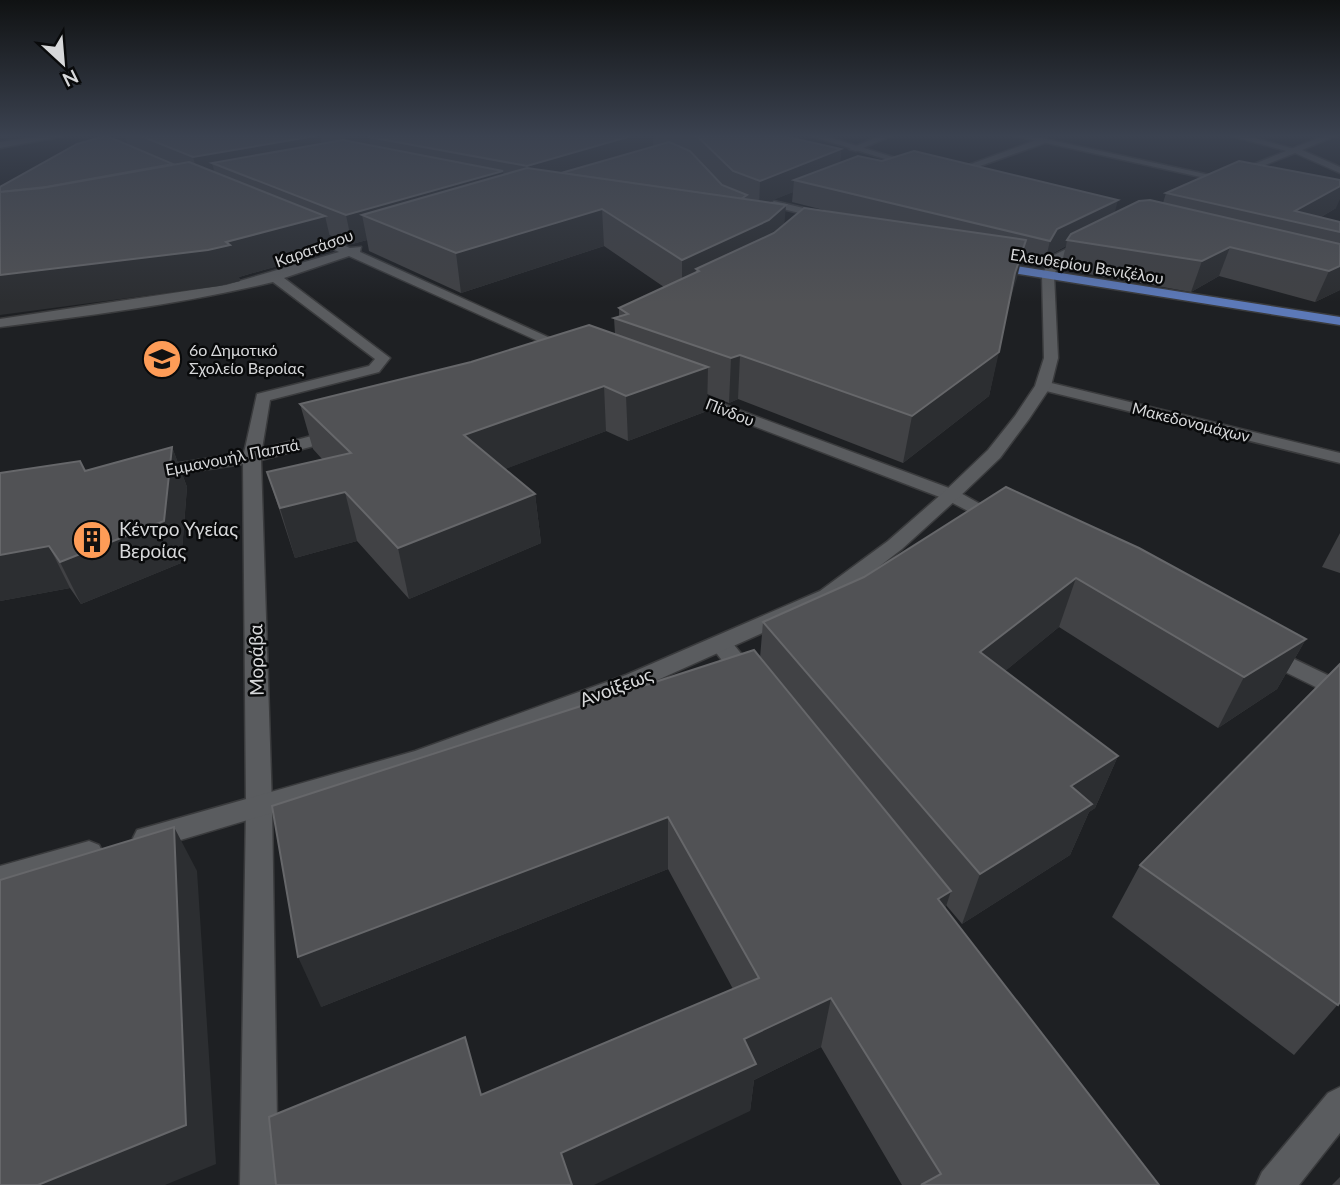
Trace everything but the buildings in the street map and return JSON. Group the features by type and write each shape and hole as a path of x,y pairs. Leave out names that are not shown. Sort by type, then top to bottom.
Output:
{"main road":[{"name":"Ελευθερίου Βενιζέλου","path":"980,261 1133,290 1340,321"}],"street":[{"path":"786,198 770,206 839,220"},
{"path":"288,225 588,358 562,367"},
{"path":"1048,275 1056,259 1101,236"},
{"name":"Καρατάσου","path":"0,323 206,295 277,279 372,244"},
{"name":"Ανοίξεως","path":"0,878 259,807 420,759 634,681 722,645 827,596 895,545 994,454 1043,386 1051,358 1048,275"},
{"name":"Μοράβα","path":"259,1185 259,807 252,457 263,397 374,369 383,358 277,279"},
{"name":"Μακεδονομάχων","path":"1043,386 1340,458"},
{"name":"Πίνδου","path":"666,387 951,495 1012,526"},
{"name":"Εμμανουήλ Παππά","path":"133,476 252,457 355,430"},
{"path":"722,645 764,699"},
{"path":"1255,648 1340,691"},
{"path":"1275,1185 1340,1105"}],"place":[{"name":"6ο Δημοτικό Σχολείο Βεροίας","path":"162,359"},
{"name":"Κέντρο Υγείας Βεροίας","path":"92,540"}]}
